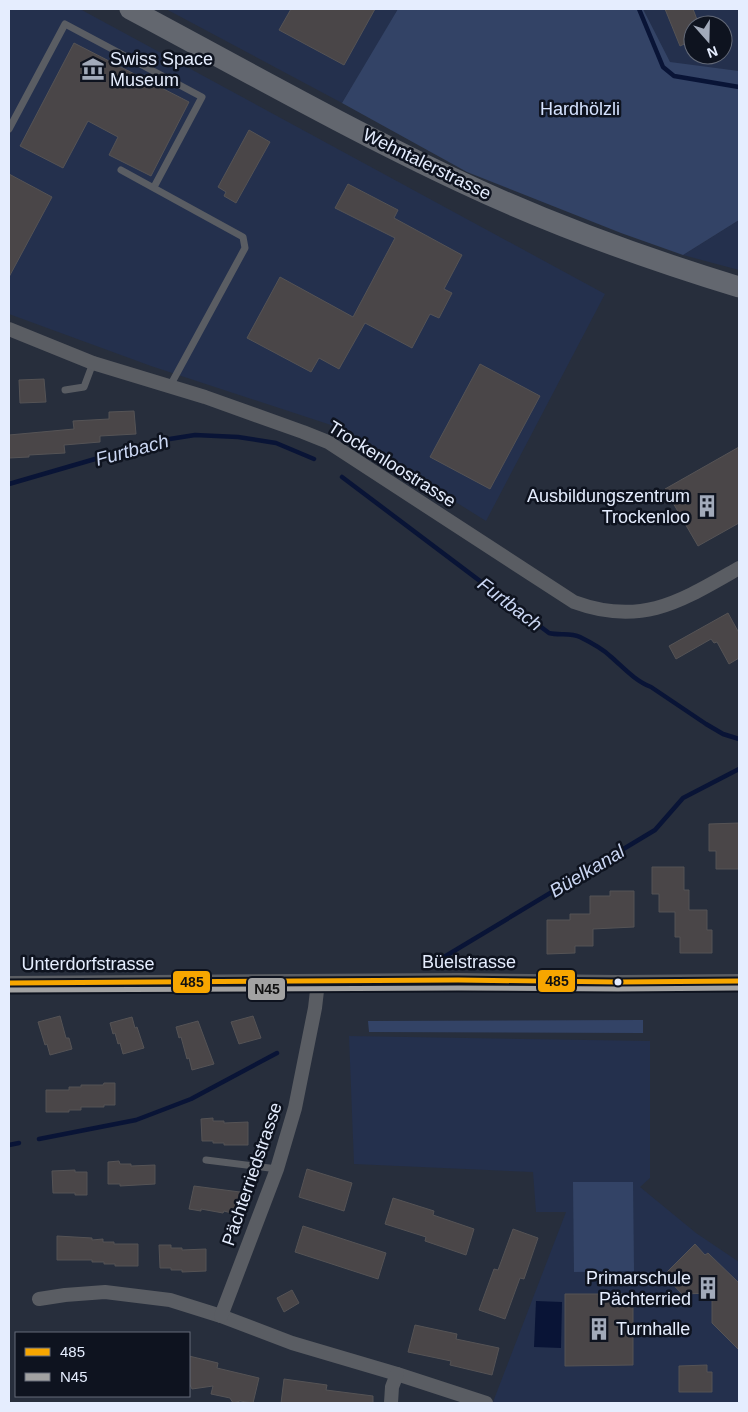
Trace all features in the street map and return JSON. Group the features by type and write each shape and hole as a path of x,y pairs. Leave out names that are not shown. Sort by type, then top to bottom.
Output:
{"main road":[{"name":"Wehntalerstrasse","path":"130,9 359,132 461,182 611,244 739,287"}],"street":[{"name":"Trockenloostrasse","path":"9,329 93,363 170,386 328,442 574,602 593,609 612,612 642,612 668,606 702,590 739,568"},
{"name":"Büelstrasse","path":"318,982 458,980 739,982"},
{"name":"Unterdorfstrasse","path":"9,983 318,982"},
{"name":"Pächterriedstrasse","path":"221,1316 277,1170 295,1108 318,982"},
{"path":"39,1299 105,1292 170,1300 292,1342 486,1403"},
{"path":"391,1403 392,1387 396,1374"}],"lane":[{"path":"9,129 65,24 202,97 154,187"},
{"path":"121,170 243,237 245,248 170,386"},
{"path":"65,390 84,388 93,363"},
{"path":"206,1160 277,1170"}],"shaded area":[{"path":"9,9 80,9 605,294 486,521 334,426 151,366 9,314"},
{"path":"166,9 399,9 342,103"},
{"path":"643,9 739,9 739,71 686,65 733,65 733,15 683,15 683,65 669,63"},
{"path":"739,220 739,270 683,255"},
{"path":"349,1036 650,1041 650,1178 640,1187 696,1233 739,1262 739,1403 493,1402 566,1212 536,1212 533,1172 354,1164"},
{"path":"536,1301 562,1302 561,1348 534,1347"}],"green space":[{"name":"Hardhölzli","path":"398,9 643,9 670,62 739,71 739,220 683,255 621,233 467,172 342,103"},
{"path":"643,1020 643,1033 369,1032 368,1021"},
{"path":"573,1182 633,1182 634,1271 574,1272"}],"building":[{"path":"291,9 375,9 344,65 279,30"},
{"path":"665,9 693,9 695,15 683,15 683,45 680,46"},
{"path":"74,43 189,102 151,176 109,155 118,137 88,121 63,168 20,146"},
{"path":"249,130 270,142 236,203 224,196 226,192 218,187"},
{"path":"9,174 52,197 9,277"},
{"path":"348,184 398,210 394,218 462,255 444,289 452,293 439,318 430,314 412,348 365,323 339,369 319,358 311,372 247,338 280,277 353,317 395,238 335,208"},
{"path":"480,364 540,396 490,489 430,457"},
{"path":"44,379 46,402 20,403 19,380"},
{"path":"134,411 136,434 100,436 100,442 64,445 65,453 9,458 9,435 74,429 73,421 109,419 109,412"},
{"name":"Ausbildungszentrum Trockenloo","path":"739,447 739,523 698,546 665,489"},
{"path":"728,613 739,633 739,658 729,664 717,642 714,643 711,639 676,659 669,646"},
{"path":"739,823 739,869 716,869 716,851 709,851 709,824"},
{"path":"652,867 684,867 684,890 689,890 689,910 707,910 707,930 712,930 712,953 680,953 680,937 675,937 675,912 659,912 659,894 652,894"},
{"path":"610,891 634,891 634,927 593,929 593,946 575,946 575,953 547,954 547,920 570,920 570,914 590,914 590,896 610,896"},
{"path":"60,1016 66,1038 69,1038 72,1049 50,1055 38,1022"},
{"path":"253,1016 261,1038 239,1044 231,1022"},
{"path":"132,1017 144,1048 123,1054 110,1023"},
{"path":"198,1021 214,1064 192,1070 176,1027"},
{"path":"104,1083 115,1083 115,1105 81,1107 81,1110 69,1110 69,1112 46,1112 46,1090 69,1090 69,1087 103,1085"},
{"path":"213,1118 213,1121 224,1121 224,1123 248,1122 248,1145 224,1145 224,1143 213,1143 213,1141 202,1141 201,1119"},
{"path":"119,1161 120,1164 131,1164 131,1166 155,1165 155,1184 120,1186 120,1184 108,1184 108,1162"},
{"path":"307,1169 352,1183 344,1211 299,1197"},
{"path":"75,1170 75,1172 87,1172 87,1195 53,1193 52,1171"},
{"path":"194,1186 240,1192 235,1214 224,1211 223,1213 189,1209"},
{"path":"393,1198 434,1211 433,1215 474,1229 466,1255 425,1241 426,1237 385,1224"},
{"path":"303,1226 386,1253 378,1279 295,1252"},
{"path":"513,1229 538,1238 524,1279 520,1278 505,1319 479,1310 494,1269 498,1270"},
{"path":"57,1236 92,1238 92,1240 103,1239 103,1242 114,1242 114,1244 138,1244 138,1266 115,1266 115,1264 104,1264 104,1262 92,1262 92,1260 57,1260"},
{"name":"Primarschule Pächterried","path":"695,1244 705,1255 708,1253 739,1283 739,1350 712,1323 712,1293 682,1294 664,1275"},
{"path":"159,1245 171,1245 171,1248 182,1248 182,1250 206,1249 206,1271 182,1272 182,1270 171,1270 171,1268 160,1268"},
{"path":"292,1290 299,1303 284,1312 277,1298"},
{"name":"Turnhalle","path":"565,1294 633,1294 633,1365 565,1366"},
{"path":"415,1325 457,1334 456,1339 499,1348 492,1375 450,1365 451,1361 408,1352"},
{"path":"190,1356 218,1363 217,1368 259,1378 253,1403 240,1401 233,1403 230,1398 211,1394 213,1386 192,1389 190,1385"},
{"path":"707,1365 707,1372 712,1372 712,1392 679,1392 679,1366"},
{"path":"284,1379 327,1385 326,1390 373,1396 373,1403 281,1403"}],"waterway":[{"path":"639,9 663,67 674,76 739,87"},
{"name":"Furtbach","path":"9,484 157,441 195,435 238,437 276,443 314,459"},
{"name":"Furtbach","path":"342,477 549,633 568,634 592,643 640,681 723,734 739,739"},
{"name":"Büelkanal","path":"429,966 655,830 683,798 739,769"},
{"path":"39,1139 136,1120 191,1099 277,1053"},
{"path":"9,1145 19,1143"}],"transit line":[{"name":"485","path":"9,983 458,980 739,981"},
{"name":"N45","path":"9,990 739,988"}],"place":[{"name":"Swiss Space Museum","path":"93,69"},
{"name":"Ausbildungszentrum Trockenloo","path":"707,506"},
{"name":"Primarschule Pächterried","path":"708,1288"},
{"name":"Turnhalle","path":"599,1329"}]}
